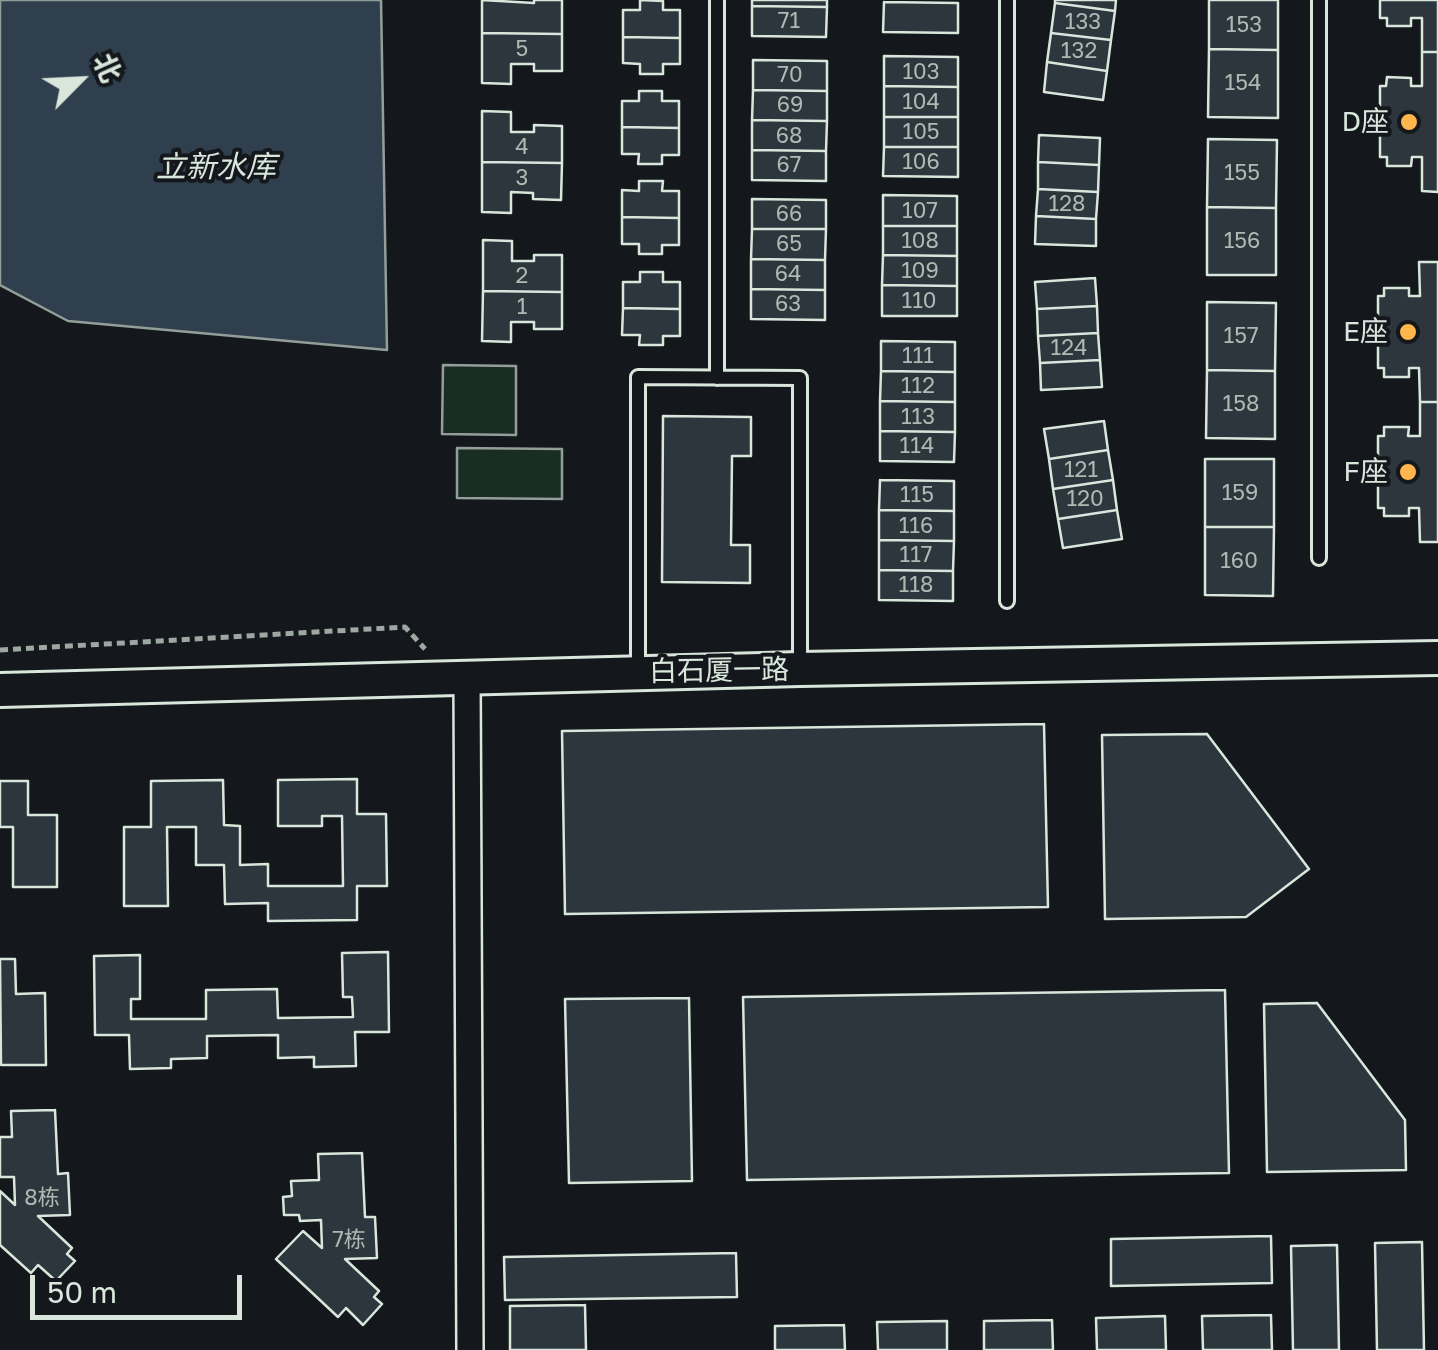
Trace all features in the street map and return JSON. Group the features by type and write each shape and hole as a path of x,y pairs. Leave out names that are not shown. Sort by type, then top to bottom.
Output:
{"street":[{"name":"白石厦一路","path":"0,690 638,672 1438,658"},
{"path":"459,677 470,1350"}],"lane":[{"path":"717,0 717,378"},
{"path":"1007,0 1007,602"},
{"path":"1319,0 1319,558"},
{"path":"638,672 638,377 800,378 800,669"}],"path":[{"path":"0,650 405,627 459,677"}],"green space":[{"path":"443,365 516,366 516,435 442,434"},
{"path":"457,448 562,449 562,499 457,498"}],"water":[{"name":"立新水库","path":"0,0 381,0 387,350 68,321 0,285"}],"building":[{"path":"482,0 562,0 562,34 482,33"},
{"path":"640,0 663,1 663,10 680,10 680,38 623,37 623,10 640,10"},
{"path":"752,0 827,0 827,7 752,6"},
{"path":"1116,0 1115,11 1055,3"},
{"path":"1209,0 1278,0 1278,50 1209,49"},
{"path":"1380,0 1438,0 1438,52 1422,52 1422,18 1411,18 1411,26 1387,26 1387,18 1380,18"},
{"path":"884,2 958,3 958,33 883,32"},
{"path":"1055,3 1115,11 1111,40 1051,33"},
{"path":"752,6 827,7 826,37 752,36"},
{"path":"482,33 562,34 562,71 534,71 534,64 511,64 511,84 482,83"},
{"path":"1051,33 1111,40 1107,71 1047,62"},
{"path":"623,37 680,38 680,64 663,64 663,74 640,74 640,64 623,63"},
{"path":"1209,49 1278,50 1278,118 1208,117"},
{"name":"D座","path":"1422,52 1438,52 1438,192 1422,191 1422,157 1412,157 1411,166 1387,166 1387,157 1380,157 1380,86 1386,86 1387,77 1411,78 1411,86 1422,86"},
{"path":"884,56 958,57 958,87 884,86"},
{"path":"753,60 827,61 827,91 753,90"},
{"path":"1047,62 1107,71 1103,100 1044,92"},
{"path":"884,86 958,87 958,117 884,117"},
{"path":"753,90 827,91 827,121 752,120"},
{"path":"639,91 662,91 662,101 679,101 679,128 622,127 622,101 639,101"},
{"path":"482,111 511,112 511,132 534,132 534,125 562,126 562,163 482,162"},
{"path":"884,117 958,117 958,147 884,147"},
{"path":"752,120 827,121 826,151 752,150"},
{"path":"622,127 679,128 679,155 662,155 662,164 638,164 639,154 622,154"},
{"path":"1039,135 1100,138 1099,165 1038,162"},
{"path":"1208,139 1277,140 1276,208 1207,207"},
{"path":"884,147 958,147 958,177 883,176"},
{"path":"752,150 826,151 826,181 752,180"},
{"path":"482,162 562,163 561,200 533,199 533,193 511,192 511,213 482,212"},
{"path":"1038,162 1099,165 1098,192 1038,189"},
{"path":"639,181 663,181 662,191 679,191 679,218 622,217 622,190 639,191"},
{"path":"1038,189 1098,192 1096,219 1036,216"},
{"path":"883,195 957,196 957,226 883,226"},
{"path":"752,199 826,200 826,229 752,229"},
{"path":"1207,207 1276,208 1276,275 1207,275"},
{"path":"1036,216 1096,219 1096,246 1035,244"},
{"path":"622,217 679,218 679,245 662,245 662,254 639,254 639,244 622,244"},
{"path":"883,226 957,226 957,256 883,255"},
{"path":"752,229 826,229 825,260 751,259"},
{"path":"483,240 512,241 512,261 534,261 534,255 562,255 562,292 483,291"},
{"path":"883,255 957,256 957,286 882,285"},
{"path":"751,259 825,260 825,290 751,289"},
{"name":"E座","path":"1419,262 1438,262 1438,402 1420,402 1419,368 1409,368 1409,377 1384,377 1384,368 1378,368 1378,296 1384,296 1384,288 1409,288 1409,296 1420,296"},
{"path":"640,272 663,272 663,282 680,282 680,309 623,308 623,282 640,282"},
{"path":"1095,278 1097,306 1037,309 1035,282"},
{"path":"882,285 957,286 957,316 882,316"},
{"path":"751,289 825,290 825,320 751,319"},
{"path":"483,291 562,292 562,329 534,329 534,322 511,322 511,342 482,341"},
{"path":"1207,302 1276,303 1275,371 1207,370"},
{"path":"1097,306 1098,333 1038,336 1037,309"},
{"path":"623,308 680,309 680,336 663,336 663,345 639,345 640,335 622,335"},
{"path":"1098,333 1100,360 1040,363 1038,336"},
{"path":"881,341 955,342 955,372 881,371"},
{"path":"1100,360 1102,387 1041,390 1040,363"},
{"path":"1207,370 1275,371 1275,439 1206,438"},
{"path":"881,371 955,372 955,402 880,401"},
{"path":"880,401 955,402 955,432 880,431"},
{"name":"F座","path":"1420,402 1438,402 1438,542 1420,542 1419,508 1409,508 1409,516 1384,516 1384,508 1378,508 1378,436 1384,436 1384,427 1409,427 1408,436 1420,436"},
{"path":"663,416 751,417 751,456 732,456 731,545 750,545 750,583 662,582"},
{"path":"1104,421 1108,450 1049,459 1044,429"},
{"path":"880,431 955,432 954,462 880,461"},
{"path":"1108,450 1113,480 1053,489 1049,459"},
{"path":"1205,459 1274,459 1274,527 1205,527"},
{"path":"880,480 954,481 954,511 879,510"},
{"path":"1113,480 1117,510 1058,519 1053,489"},
{"path":"879,510 954,511 954,541 879,540"},
{"path":"1117,510 1122,539 1063,548 1058,519"},
{"path":"1205,527 1274,527 1273,596 1205,595"},
{"path":"879,540 954,541 953,571 879,570"},
{"path":"879,570 953,571 953,601 879,600"},
{"path":"1044,724 1048,907 565,914 562,731"},
{"path":"1207,734 1309,869 1246,917 1105,919 1102,735"},
{"path":"357,779 357,814 386,814 387,886 357,886 357,920 268,921 268,903 225,904 224,865 196,865 196,827 167,827 168,906 124,906 124,827 151,827 151,781 223,780 224,825 240,826 240,865 268,864 268,886 343,886 342,816 322,816 322,826 278,826 278,780"},
{"path":"0,781 28,781 28,815 57,815 57,887 13,887 13,827 0,827"},
{"path":"388,952 389,1032 355,1032 356,1066 314,1067 314,1057 278,1058 278,1035 207,1036 207,1058 171,1059 171,1068 130,1069 129,1035 95,1035 94,956 140,955 140,999 131,999 131,1019 206,1019 206,990 277,989 278,1018 353,1017 352,997 343,997 342,953"},
{"path":"0,959 15,959 16,994 45,993 46,1065 1,1065"},
{"path":"1225,990 1229,1173 747,1180 743,997"},
{"path":"689,998 692,1181 569,1183 565,999"},
{"path":"1317,1003 1405,1120 1406,1170 1267,1172 1264,1004"},
{"path":"55,1110 58,1174 68,1173 70,1215 38,1216 72,1248 67,1254 75,1261 56,1281 38,1265 31,1273 0,1245 0,1191 15,1205 14,1177 0,1177 0,1137 12,1137 11,1111"},
{"path":"362,1153 365,1217 375,1217 377,1258 345,1259 379,1291 374,1297 382,1304 363,1325 346,1308 338,1317 276,1259 303,1231 322,1248 321,1220 300,1221 299,1215 284,1215 283,1197 292,1196 291,1181 319,1180 318,1154"},
{"path":"1271,1236 1272,1283 1111,1286 1111,1239"},
{"path":"1422,1242 1424,1350 1377,1350 1375,1243"},
{"path":"1337,1245 1339,1350 1293,1350 1291,1246"},
{"path":"736,1253 737,1297 505,1300 504,1257"},
{"path":"585,1305 586,1350 510,1350 510,1306"},
{"path":"1271,1315 1272,1350 1203,1350 1202,1316"},
{"path":"1165,1316 1166,1350 1097,1350 1096,1318"},
{"path":"1052,1320 1053,1350 984,1350 984,1321"},
{"path":"947,1321 947,1350 878,1350 877,1322"},
{"path":"844,1325 845,1350 775,1350 775,1326"}],"place":[{"name":"D座","path":"1409,122"},
{"name":"E座","path":"1408,332"},
{"name":"F座","path":"1408,472"}]}
